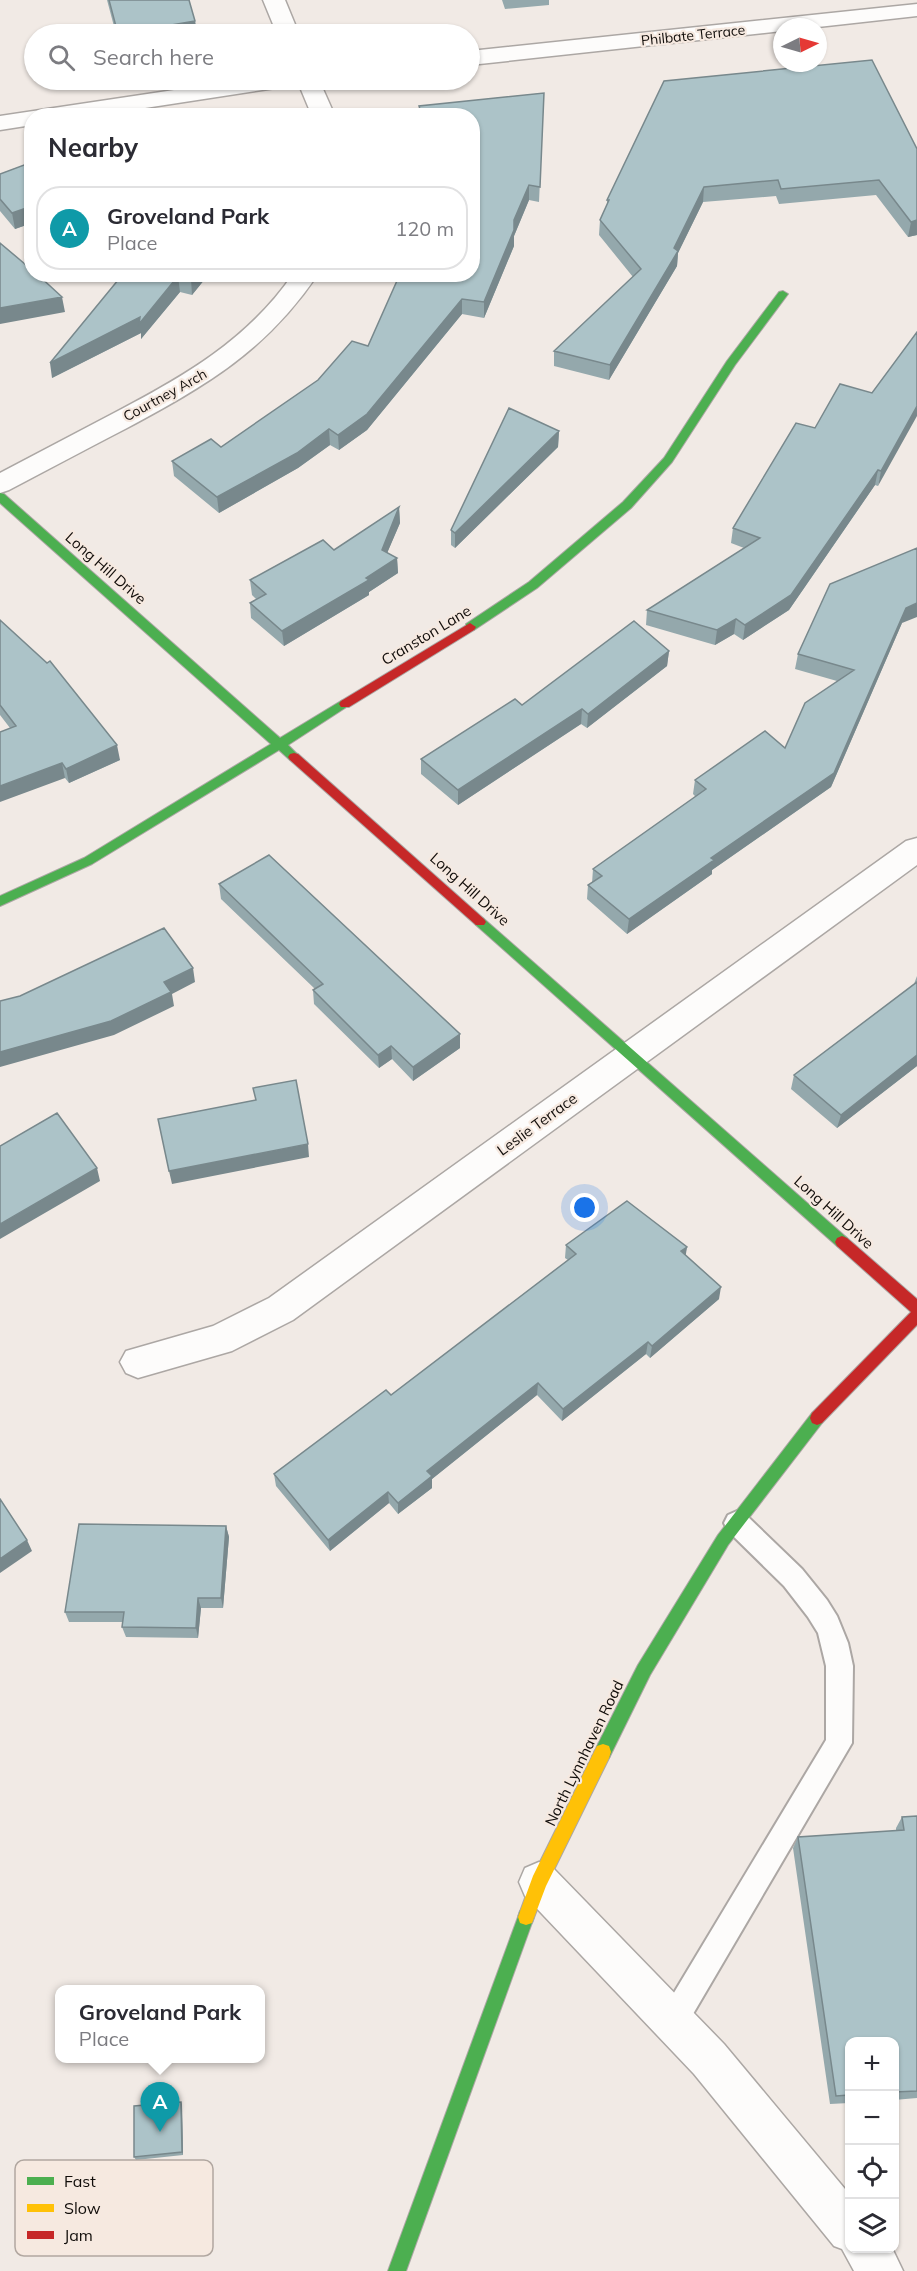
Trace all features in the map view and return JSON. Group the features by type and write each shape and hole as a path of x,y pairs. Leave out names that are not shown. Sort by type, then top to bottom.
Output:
{"street":[{"path":"274,0 284,24"},
{"name":"Philbate Terrace","path":"480,57 917,10"},
{"path":"98,108 216,90"},
{"path":"312,90 320,108"},
{"path":"0,123 24,119"},
{"name":"Courtney Arch","path":"0,484 207,373 250,340 291,297 301,282"},
{"name":"Cranston Lane","path":"0,901 88,861 482,620 533,585 627,505 668,460 731,363 783,294"},
{"name":"Long Hill Drive","path":"0,497 917,1308"},
{"name":"Leslie Terrace","path":"138,1362 220,1340 281,1309 917,849"},
{"name":"North Lynnhaven Road","path":"397,2271 539,1882 644,1670 723,1540 736,1523 825,1408 917,1315"},
{"path":"539,1882 709,2059 845,2225"},
{"path":"868,2253 881,2271"}],"lane":[{"path":"674,2021 838,1743 841,1691 836,1644 813,1599 736,1523"}],"building":[{"path":"109,0 189,0 195,21 177,24 115,24"},
{"path":"872,60 917,149 917,220 911,222 879,180 781,189 778,180 704,187 674,248 678,251 610,365 554,351 641,269 600,220 609,200 607,200 664,81 773,70 773,72 827,72 827,65"},
{"path":"544,93 540,187 529,185 514,220 514,230 484,302 462,299 367,414 338,435 329,429 297,453 217,497 172,461 211,439 221,447 318,380 352,341 368,346 396,282 480,282 480,108 420,108 419,106"},
{"path":"24,165 24,209 12,213 0,199 0,174"},
{"path":"0,243 24,263 24,282 46,282 62,297 0,308"},
{"path":"116,282 173,282 139,324 140,317 50,363"},
{"path":"917,332 917,406 881,471 878,470 791,595 745,625 736,619 717,630 647,610 760,538 733,528 796,423 815,428 840,384 872,393"},
{"path":"509,408 559,431 455,533 451,530"},
{"path":"399,507 382,550 397,558 366,578 369,580 282,631 250,603 266,594 250,580 323,540 334,550"},
{"path":"917,548 917,603 906,608 834,773 711,858 714,860 629,919 588,885 602,876 593,869 706,789 695,780 765,731 785,748 805,703 854,670 798,654 830,584"},
{"path":"0,620 47,663 50,661 117,745 66,769 62,763 0,786 0,732 16,726 0,705"},
{"path":"634,621 669,651 588,714 582,709 458,790 421,759 515,699 522,705"},
{"path":"269,855 460,1034 413,1067 391,1046 378,1055 313,990 323,984 219,884"},
{"path":"164,928 193,968 164,982 171,992 111,1021 0,1052 0,1001 20,996"},
{"path":"917,982 917,1055 841,1115 794,1075"},
{"path":"296,1080 308,1144 169,1171 158,1119 256,1100 253,1088"},
{"path":"57,1113 97,1168 0,1224 0,1146"},
{"path":"627,1201 687,1247 681,1251 721,1287 652,1346 648,1342 563,1409 538,1383 427,1471 432,1476 398,1503 388,1492 328,1540 274,1474 386,1390 391,1395 576,1254 566,1245"},
{"path":"0,1499 27,1540 0,1559"},
{"path":"79,1524 226,1526 221,1598 198,1598 196,1628 122,1627 124,1612 65,1612"},
{"path":"917,1816 917,2091 899,2092 899,2037 845,2037 845,2095 836,2096 798,1837 904,1830 902,1817"},
{"path":"181,2102 182,2152 134,2157 134,2106"}],"traffic: fast":[{"path":"470,627 533,585 627,505 668,460 731,363 783,294"},
{"path":"0,497 294,757"},
{"path":"0,901 88,861 345,704"},
{"path":"480,922 842,1242"},
{"path":"603,1752 644,1670 723,1540 817,1418"},
{"path":"397,2271 526,1917"}],"traffic: slow":[{"path":"526,1917 539,1882 603,1752"}],"traffic: jam":[{"path":"345,704 470,627"},
{"path":"294,757 480,922"},
{"path":"842,1242 917,1308"},
{"path":"817,1418 917,1315"}],"place":[{"name":"Groveland Park","path":"160,2132"}]}
